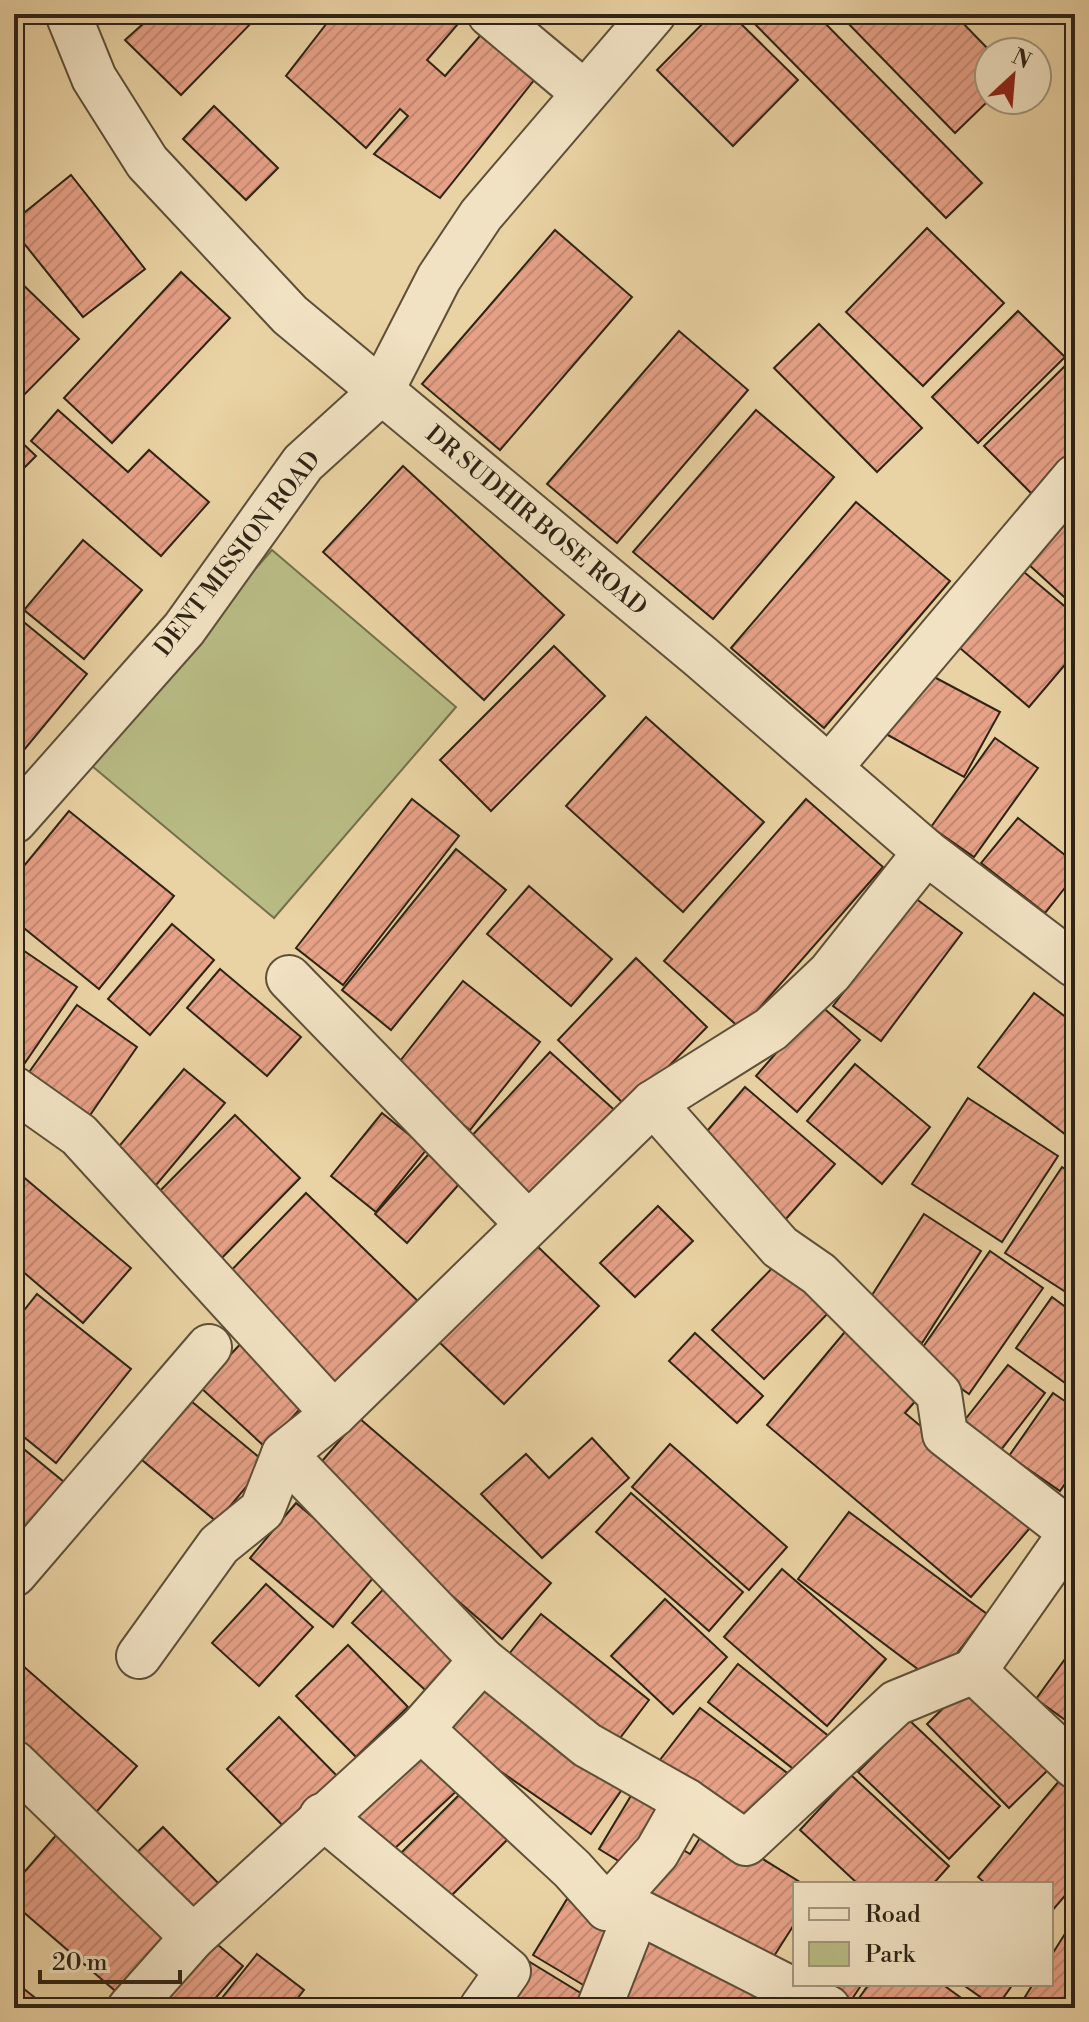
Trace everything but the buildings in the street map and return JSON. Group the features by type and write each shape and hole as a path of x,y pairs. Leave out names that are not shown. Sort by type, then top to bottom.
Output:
{"street":[{"name":"DR SUDHIR BOSE ROAD","path":"68,14 94,78 147,162 290,315 701,657 926,852 1075,965"},
{"path":"490,14 583,92"},
{"name":"DENT MISSION ROAD","path":"14,821 184,629 303,463 380,393 439,278 481,215 583,92 653,14"},
{"path":"829,768 1075,477"},
{"path":"139,1656 219,1545 262,1510 284,1454 334,1414 653,1103 771,1029 830,973 926,852"},
{"path":"289,978 528,1224"},
{"path":"14,1089 79,1135 334,1414"},
{"path":"284,1454 482,1660 587,1745 686,1801 746,1843 896,1703 974,1671 1074,1530 945,1434 939,1394 819,1274 780,1247 653,1103"},
{"path":"14,1574 209,1347"},
{"path":"130,2008 193,1937 322,1816 421,1729 482,1660"},
{"path":"974,1671 1075,1766"},
{"path":"421,1729 572,1869 622,1910 828,2008"},
{"path":"14,1763 193,1937"},
{"path":"599,2008 622,1910 686,1801"},
{"path":"322,1816 508,1971 482,2008"}],"green space":[{"path":"272,550 456,707 274,918 86,761"}]}
